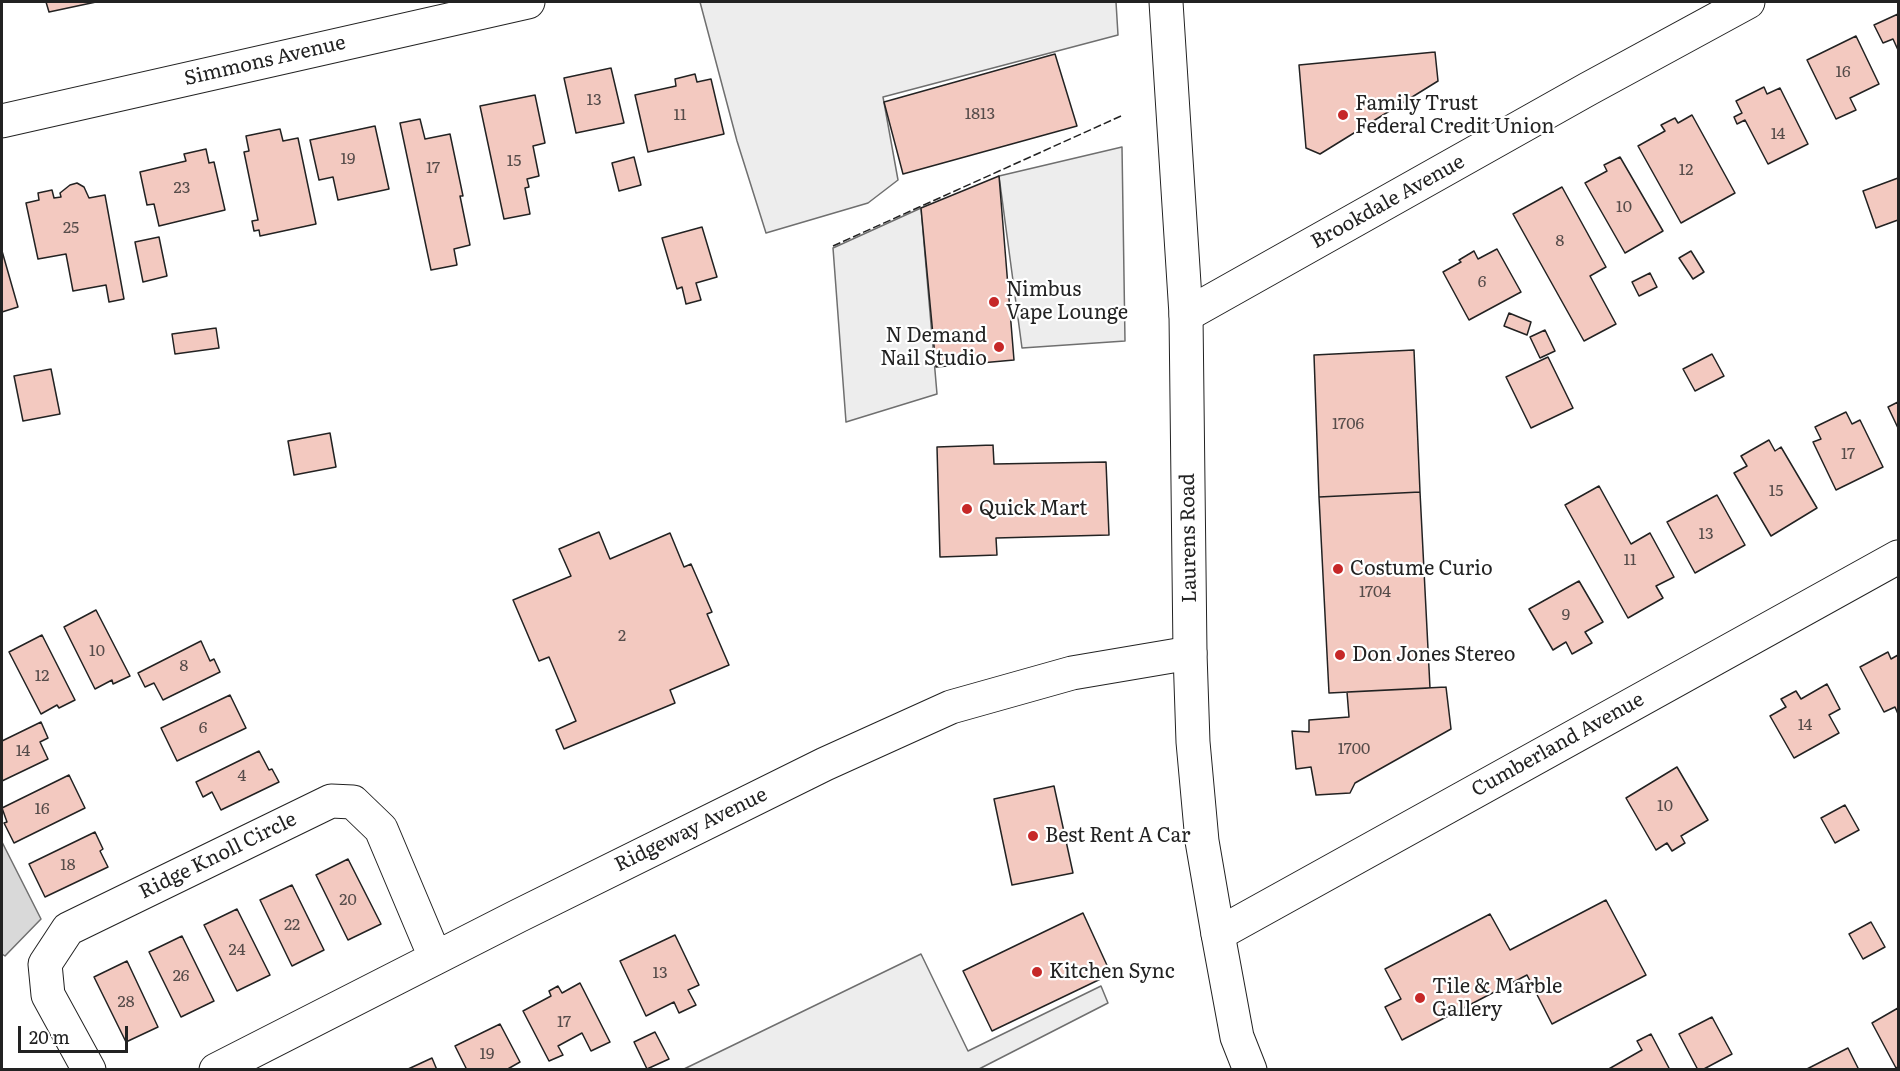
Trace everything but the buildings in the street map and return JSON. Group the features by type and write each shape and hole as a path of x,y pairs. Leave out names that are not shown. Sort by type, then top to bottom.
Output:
{"street":[{"name":"Simmons Avenue","path":"2,121 528,2"},
{"name":"Laurens Road","path":"1166,2 1186,315 1193,742 1199,812 1218,933 1238,1037 1250,1070"},
{"name":"Brookdale Avenue","path":"1186,315 1578,94 1748,2"},
{"name":"Cumberland Avenue","path":"1218,933 1899,557"},
{"name":"Ridgeway Avenue","path":"216,1070 435,957 825,764 951,707 1072,673 1190,653"},
{"name":"Ridge Knoll Circle","path":"89,1070 48,995 45,964 68,929 331,801 353,802 381,829 435,957"}],"shaded area":[{"path":"700,2 1116,2 1118,35 883,97 898,180 868,203 766,233 737,141"},
{"path":"1122,147 1125,341 1022,348 999,176"},
{"path":"921,208 937,394 846,422 833,248"},
{"path":"2,842 41,919 5,956 2,954"},
{"path":"921,954 968,1051 1101,986 1108,1003 979,1069 684,1069"}],"fence":[{"path":"833,246 1121,116"}],"place":[{"name":"Family Trust Federal Credit Union","path":"1343,115"},
{"name":"Nimbus Vape Lounge","path":"994,302"},
{"name":"N Demand Nail Studio","path":"999,347"},
{"name":"Quick Mart","path":"967,509"},
{"name":"Costume Curio","path":"1338,569"},
{"name":"Don Jones Stereo","path":"1340,655"},
{"name":"Best Rent A Car","path":"1033,836"},
{"name":"Kitchen Sync","path":"1037,972"},
{"name":"Tile & Marble Gallery","path":"1420,998"}]}
